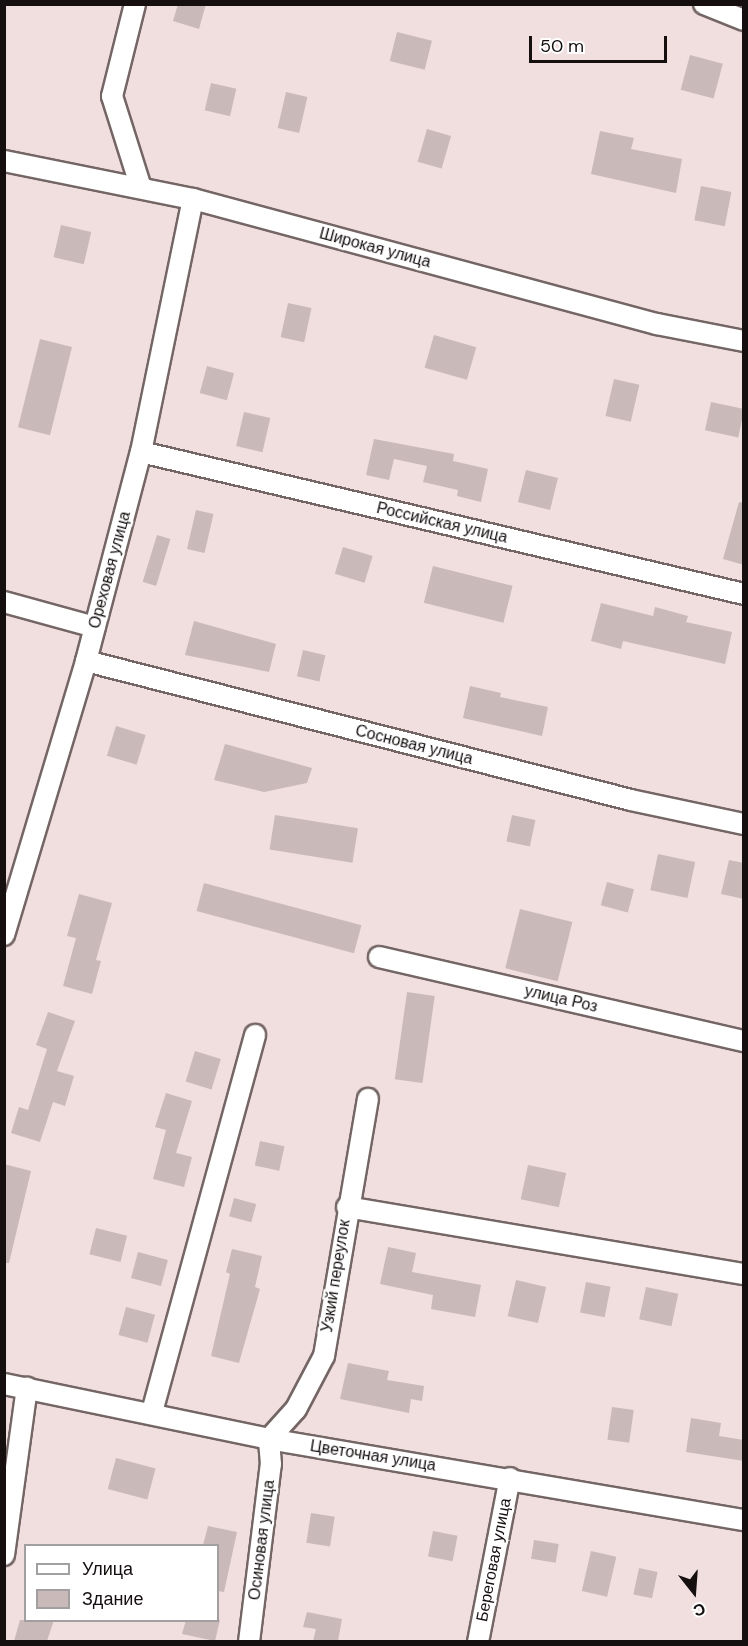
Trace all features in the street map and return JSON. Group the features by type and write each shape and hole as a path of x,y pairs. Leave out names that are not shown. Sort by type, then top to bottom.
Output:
{"street":[{"path":"135,4 112,96 141,188"},
{"path":"704,4 744,20"},
{"name":"Широкая улица","path":"4,161 193,199 657,324 744,341"},
{"name":"Ореховая улица","path":"6,925 86,661 141,452 193,199"},
{"name":"Российская улица","path":"141,452 744,594"},
{"path":"4,602 95,627"},
{"name":"Сосновая улица","path":"86,661 631,800 744,824"},
{"name":"улица Роз","path":"379,957 744,1041"},
{"path":"152,1412 255,1035"},
{"name":"Узкий переулок","path":"269,1439 296,1409 324,1356 347,1207 368,1099"},
{"path":"347,1207 744,1274"},
{"name":"Цветочная улица","path":"4,1384 152,1412 269,1439 510,1478 744,1520"},
{"path":"4,1555 27,1388"},
{"name":"Осиновая улица","path":"249,1641 271,1464 269,1439"},
{"name":"Береговая улица","path":"478,1641 510,1478"}],"building":[{"path":"178,4 206,4 199,29 173,21"},
{"path":"397,32 432,41 425,70 390,61"},
{"path":"690,55 723,64 714,99 681,90"},
{"path":"211,83 236,89 230,116 205,110"},
{"path":"286,92 307,97 299,133 278,128"},
{"path":"427,129 451,136 442,169 418,162"},
{"path":"600,131 634,138 631,149 682,159 676,193 591,174"},
{"path":"701,186 731,192 725,226 694,220"},
{"path":"61,225 91,232 84,264 54,257"},
{"path":"288,303 311,308 304,342 281,337"},
{"path":"434,335 476,347 467,380 425,368"},
{"path":"40,339 72,347 50,435 18,427"},
{"path":"207,366 234,373 227,400 200,393"},
{"path":"614,379 639,385 631,422 605,416"},
{"path":"711,402 744,409 738,437 705,430"},
{"path":"244,412 270,418 262,452 236,446"},
{"path":"374,439 454,454 453,461 488,469 481,502 457,496 458,490 423,482 427,466 394,459 389,480 366,475"},
{"path":"526,470 558,478 550,510 518,502"},
{"path":"739,502 744,503 744,565 723,559"},
{"path":"196,510 214,514 205,553 187,549"},
{"path":"157,535 170,539 156,586 143,582"},
{"path":"343,547 373,556 364,583 335,574"},
{"path":"433,566 513,586 503,623 424,603"},
{"path":"601,603 653,616 655,607 688,616 686,622 732,632 725,664 623,641 621,649 591,641"},
{"path":"194,621 276,644 269,672 185,655"},
{"path":"303,650 325,655 319,681 297,676"},
{"path":"470,686 501,693 500,697 548,707 542,736 463,718"},
{"path":"116,726 146,735 137,765 107,756"},
{"path":"225,744 312,768 307,783 264,792 214,780"},
{"path":"275,815 358,828 352,863 270,850"},
{"path":"512,815 535,820 530,846 506,841"},
{"path":"658,854 695,862 687,898 650,890"},
{"path":"729,860 744,863 744,899 721,894"},
{"path":"607,882 634,889 628,912 601,905"},
{"path":"204,883 361,925 354,953 196,911"},
{"path":"79,894 112,903 96,960 101,961 92,994 63,986 76,938 67,936"},
{"path":"520,909 572,922 558,981 505,968"},
{"path":"407,992 435,996 422,1083 395,1079"},
{"path":"48,1012 75,1021 57,1071 74,1076 65,1106 53,1102 40,1142 11,1133 19,1107 28,1110 47,1049 36,1045"},
{"path":"195,1051 221,1059 211,1089 186,1082"},
{"path":"166,1093 192,1101 176,1153 192,1157 184,1187 153,1179 166,1130 155,1127"},
{"path":"260,1141 284,1146 279,1171 255,1165"},
{"path":"4,1164 31,1171 9,1263 4,1263"},
{"path":"528,1165 566,1173 559,1207 521,1199"},
{"path":"234,1198 256,1204 251,1222 229,1216"},
{"path":"96,1228 127,1236 121,1262 89,1254"},
{"path":"388,1247 416,1253 412,1272 481,1285 475,1317 431,1309 433,1295 380,1284"},
{"path":"232,1249 262,1256 255,1287 260,1289 239,1363 211,1356 230,1274 226,1272"},
{"path":"138,1252 168,1260 161,1286 131,1278"},
{"path":"516,1280 546,1287 538,1323 508,1316"},
{"path":"586,1282 611,1287 605,1317 580,1312"},
{"path":"646,1287 678,1294 671,1326 639,1319"},
{"path":"126,1307 155,1315 147,1343 118,1335"},
{"path":"348,1363 389,1371 387,1380 424,1386 422,1401 411,1399 409,1413 340,1399"},
{"path":"612,1407 634,1410 629,1443 607,1440"},
{"path":"691,1418 721,1423 719,1436 744,1440 744,1461 686,1452"},
{"path":"116,1458 156,1469 147,1500 108,1489"},
{"path":"311,1513 335,1517 330,1546 306,1543"},
{"path":"208,1526 237,1532 224,1592 219,1591 219,1544 203,1544"},
{"path":"433,1531 458,1536 453,1561 428,1557"},
{"path":"534,1540 559,1544 556,1563 531,1559"},
{"path":"591,1551 616,1557 607,1597 582,1591"},
{"path":"639,1568 658,1572 652,1598 633,1594"},
{"path":"307,1612 342,1619 338,1641 313,1641 316,1629 303,1627"},
{"path":"20,1620 53,1622 47,1641 14,1641"},
{"path":"220,1620 215,1641 182,1634 185,1622 219,1622"}]}
